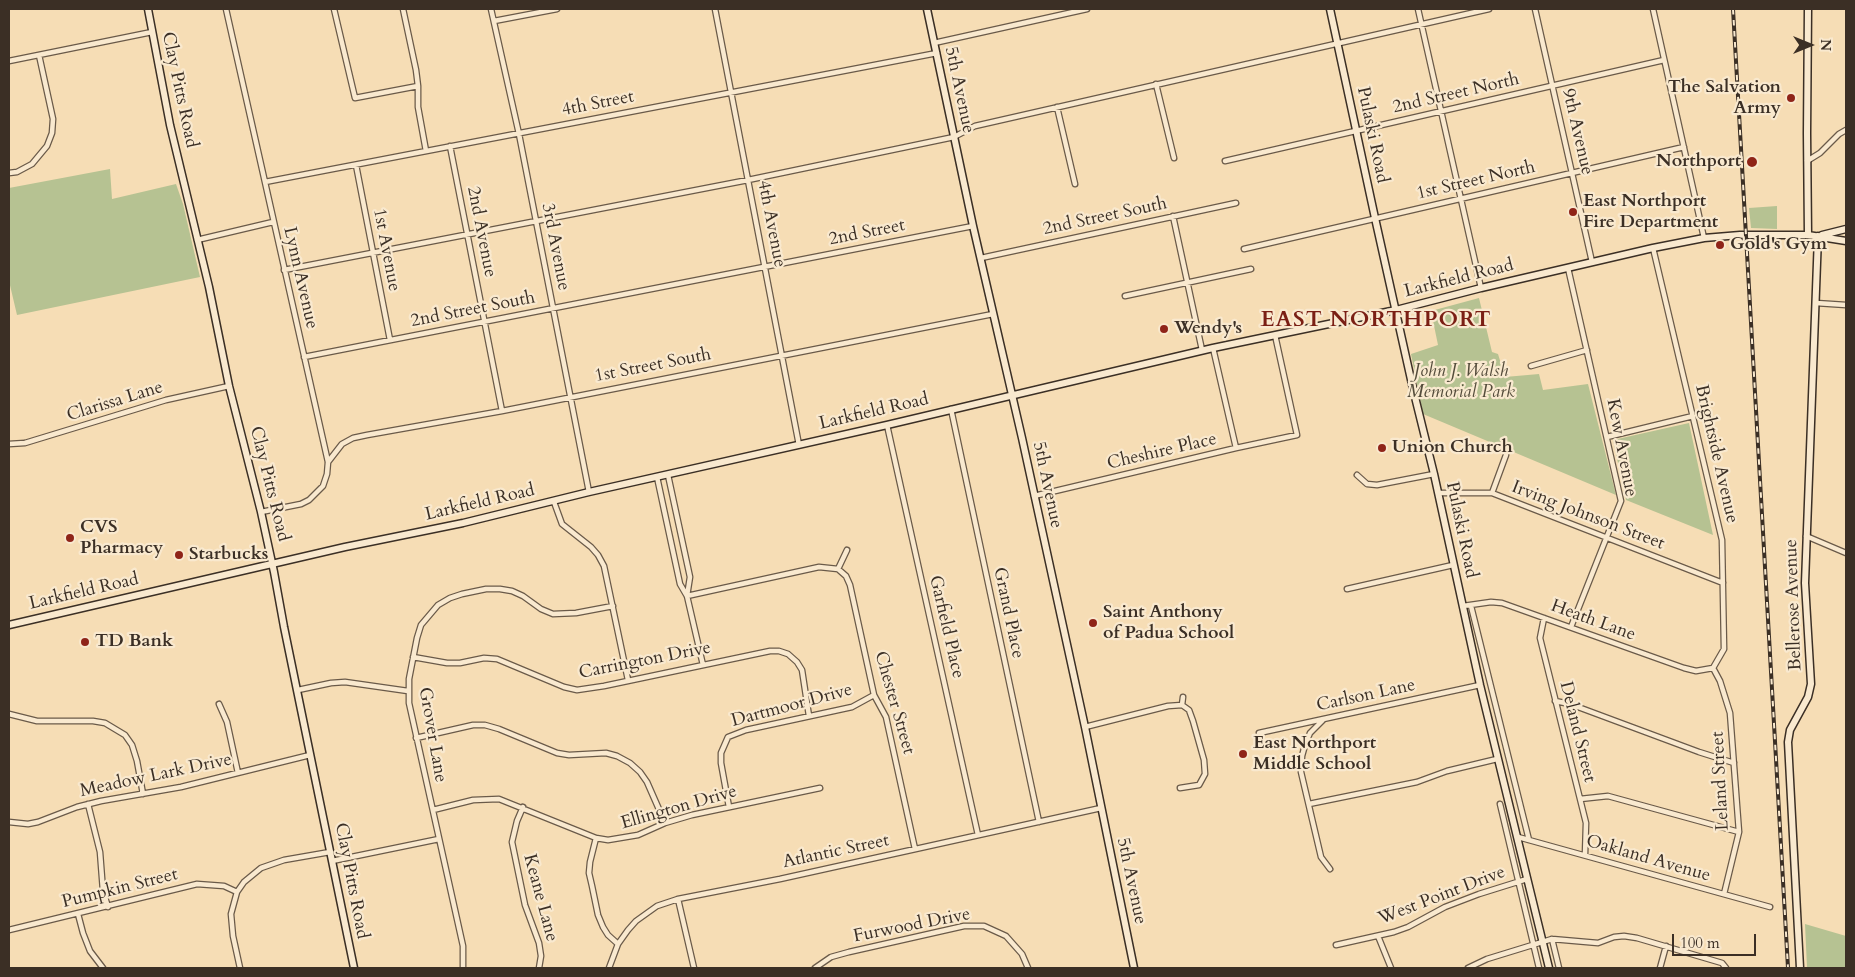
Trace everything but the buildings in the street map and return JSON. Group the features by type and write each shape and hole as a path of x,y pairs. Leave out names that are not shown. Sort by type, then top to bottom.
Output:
{"street":[{"name":"Clay Pitts Road","path":"148,9 170,125 216,318 229,386 261,512 354,968"},
{"name":"Lynn Avenue","path":"226,9 328,462 323,486 309,500 301,504 261,512"},
{"path":"334,9 355,98 418,86"},
{"path":"403,9 418,86 418,107 426,151"},
{"name":"3rd Avenue","path":"491,9 519,134 589,492"},
{"path":"494,21 557,9"},
{"name":"4th Avenue","path":"714,9 800,445"},
{"name":"5th Avenue","path":"927,9 1084,727 1134,968"},
{"path":"934,43 1087,9"},
{"name":"Pulaski Road","path":"1330,9 1414,393 1439,493 1480,685 1549,968"},
{"path":"1418,9 1481,288"},
{"path":"284,270 748,180 954,137 975,126 1488,9"},
{"name":"9th Avenue","path":"1535,9 1592,262"},
{"path":"1652,9 1704,238"},
{"path":"1808,9 1808,235"},
{"path":"9,61 152,32"},
{"name":"4th Street","path":"265,182 936,53"},
{"path":"9,173 18,172 32,164 48,146 52,133 53,119 39,55"},
{"name":"2nd Street North","path":"1225,161 1664,60"},
{"path":"1156,84 1174,158"},
{"path":"1057,108 1075,184"},
{"path":"1807,161 1820,153 1839,134 1846,130"},
{"name":"2nd Avenue","path":"450,146 502,411"},
{"name":"1st Street North","path":"1244,248 1684,147"},
{"name":"1st Avenue","path":"356,165 390,340"},
{"name":"2nd Street South","path":"981,258 1236,203"},
{"path":"1173,216 1202,350"},
{"path":"197,240 273,222"},
{"name":"2nd Street","path":"765,267 973,226"},
{"path":"1818,236 1846,229"},
{"name":"Larkfield Road","path":"9,625 345,547 463,523 1202,350 1396,310 1653,248 1704,238 1747,235 1808,235 1846,241"},
{"name":"Bellerose Avenue","path":"1800,968 1788,742 1790,730 1808,697 1811,684 1805,583 1818,236"},
{"name":"Brightside Avenue","path":"1653,248 1722,540 1724,649 1714,668"},
{"name":"2nd Street South","path":"304,357 765,267"},
{"name":"Kew Avenue","path":"1568,268 1621,501 1572,627"},
{"path":"1125,296 1251,269"},
{"path":"1816,303 1846,305"},
{"name":"1st Street South","path":"328,462 342,444 354,438 502,411 993,314"},
{"name":"Cheshire Place","path":"1034,496 1297,435 1275,335"},
{"path":"1214,348 1236,448"},
{"path":"1532,366 1587,350"},
{"name":"Clarissa Lane","path":"9,444 25,443 166,400 229,386"},
{"name":"Grand Place","path":"951,410 1039,822"},
{"path":"1607,437 1693,416"},
{"name":"Garfield Place","path":"887,425 978,835"},
{"path":"1492,493 1506,455"},
{"path":"1357,476 1366,484 1377,485 1434,474"},
{"path":"668,475 690,577 687,596"},
{"path":"657,477 680,584 687,596 702,664"},
{"name":"Irving Johnson Street","path":"1439,493 1492,493 1723,583"},
{"path":"554,502 562,524 598,555 604,566 628,680"},
{"path":"666,518 677,516"},
{"path":"1806,536 1846,553"},
{"path":"687,596 819,567 838,569 847,550"},
{"path":"1347,589 1453,565"},
{"name":"Chester Street","path":"838,569 846,576 850,585 874,695 886,717 915,849"},
{"name":"Grover Lane","path":"463,968 463,946 416,738 408,691 413,657 421,625 438,605 462,594 500,588 523,596 542,610 553,614 570,614 613,606"},
{"name":"Heath Lane","path":"1463,606 1502,602 1684,668 1696,671 1714,668"},
{"path":"1471,606 1529,840"},
{"name":"Deland Street","path":"1544,618 1540,638 1554,701 1586,823 1584,855"},
{"name":"Carrington Drive","path":"413,657 448,663 460,663 484,658 497,660 564,687 577,690 702,664 779,651 788,654 797,662 802,670 809,716"},
{"name":"Leland Street","path":"1714,668 1730,713 1739,832 1724,894"},
{"path":"298,690 345,682 408,691"},
{"name":"Carlson Lane","path":"1259,733 1480,685"},
{"name":"Dartmoor Drive","path":"729,807 721,763 721,753 728,737 736,733 852,707 874,695"},
{"path":"1182,704 1183,697"},
{"path":"1554,701 1570,704 1734,763"},
{"path":"219,704 227,722 238,773"},
{"path":"1084,727 1182,704 1189,710 1193,721 1204,760 1205,774 1199,786 1180,788"},
{"path":"9,714 37,720 105,723 125,734 132,745 137,761 143,794"},
{"path":"1324,719 1310,733 1302,756 1302,772 1321,857 1330,869"},
{"path":"416,738 485,725 569,756 606,753 617,756 630,763 640,772 647,782 665,823"},
{"name":"Meadow Lark Drive","path":"9,822 33,823 88,804 182,787 310,755"},
{"path":"1309,804 1418,782 1448,770 1498,759"},
{"name":"Ellington Drive","path":"433,810 486,798 499,799 523,807 596,838 608,840 629,838 665,823 729,807 820,788"},
{"path":"1580,800 1608,796 1739,832"},
{"path":"88,804 100,852 103,891 108,907"},
{"path":"1500,804 1539,968"},
{"name":"Keane Lane","path":"523,807 517,821 512,842 525,904 539,943 541,956 539,968"},
{"name":"Atlantic Street","path":"609,968 618,944 636,921 657,906 678,899 1101,808"},
{"name":"Oakland Avenue","path":"1518,837 1770,907"},
{"path":"596,838 589,874 598,915 603,927 618,944"},
{"path":"332,861 439,839"},
{"path":"240,968 230,914 237,892 252,874 261,868 284,860 330,852"},
{"name":"West Point Drive","path":"1336,945 1408,927 1462,900 1527,879"},
{"name":"Pumpkin Street","path":"9,930 197,884 224,886 237,892"},
{"path":"678,899 694,968"},
{"path":"78,914 82,932 90,951 103,968"},
{"name":"Furwood Drive","path":"815,968 831,957 964,926 976,926 990,928 1006,936 1022,954 1028,968"},
{"path":"1378,936 1391,968"},
{"path":"1468,968 1487,959 1552,939 1598,943 1614,937 1624,936 1722,962 1726,968"},
{"path":"1552,939 1559,968"},
{"path":"1660,968 1666,946"}],"green space":[{"path":"110,169 112,199 176,184 183,204 200,277 17,315 9,281 9,188"},
{"path":"1777,206 1777,229 1751,228 1749,208"},
{"name":"John J. Walsh Memorial Park","path":"1479,298 1492,352 1498,354 1505,377 1539,374 1543,390 1588,384 1616,495 1423,414 1411,354 1438,345 1431,311"},
{"path":"1689,423 1713,535 1626,500 1613,440"},
{"path":"1805,924 1846,936 1846,968 1807,968"}],"railway":[{"path":"1733,9 1788,968"}],"place":[{"name":"The Salvation Army","path":"1791,98"},
{"name":"Northport","path":"1752,162"},
{"name":"East Northport Fire Department","path":"1573,212"},
{"name":"Gold's Gym","path":"1720,245"},
{"name":"Wendy's","path":"1164,329"},
{"name":"Union Church","path":"1382,448"},
{"name":"CVS Pharmacy","path":"70,538"},
{"name":"Starbucks","path":"179,555"},
{"name":"Saint Anthony of Padua School","path":"1093,623"},
{"name":"TD Bank","path":"85,642"},
{"name":"East Northport Middle School","path":"1243,754"}],"district":[{"name":"EAST NORTHPORT","path":"1376,321"}]}
